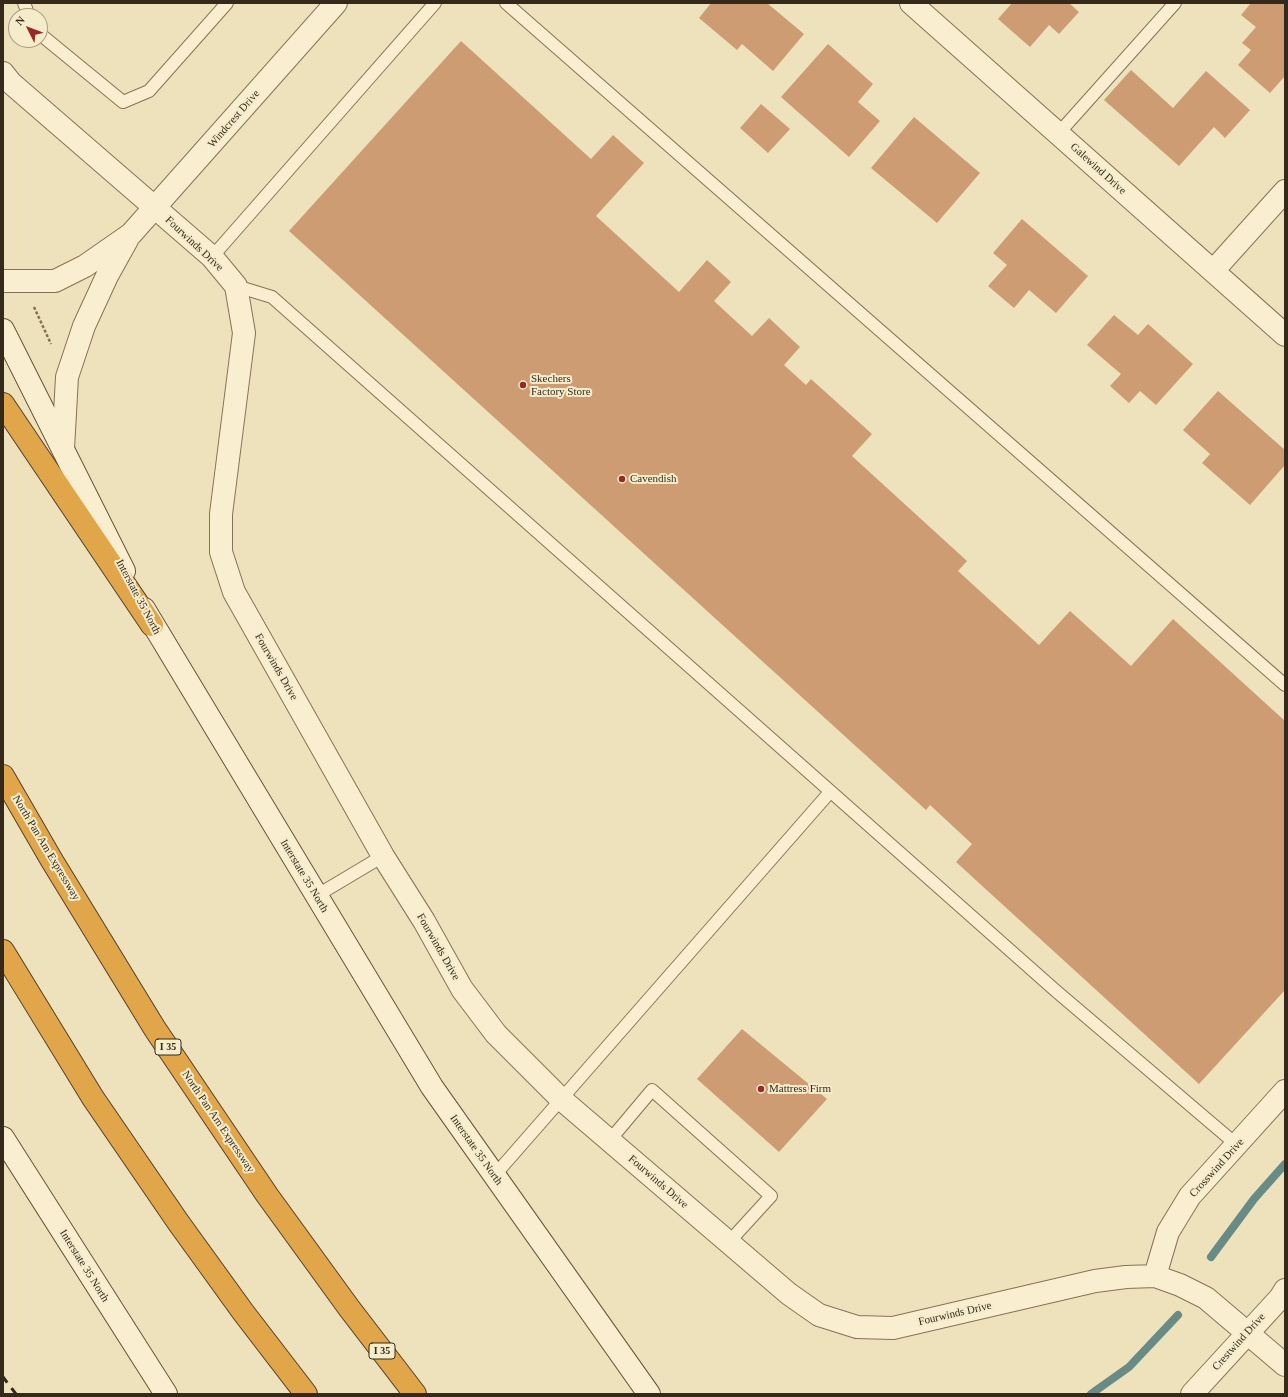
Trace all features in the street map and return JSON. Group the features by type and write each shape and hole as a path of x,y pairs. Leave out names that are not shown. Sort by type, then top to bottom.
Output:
{"highway":[{"path":"3,404 152,625"},
{"name":"North Pan Am Expressway","path":"3,776 55,865 164,1041 267,1195 349,1308 416,1394"},
{"path":"3,951 98,1105 243,1312 306,1394"}],"street":[{"name":"Windcrest Drive","path":"3,282 55,281 85,266 131,234 336,3"},
{"name":"Galewind Drive","path":"910,3 1285,335"},
{"name":"Fourwinds Drive","path":"3,73 11,83 212,257 236,286 244,333 221,514 221,552 234,592 383,856 424,921 462,989 496,1034 561,1099 789,1294 819,1315 858,1327 893,1328 1095,1281 1126,1277 1155,1276 1180,1284 1206,1298 1249,1332 1285,1365"},
{"path":"1213,271 1285,191"},
{"name":"Windcrest Drive","path":"63,449 67,377 84,326 107,276 131,234"},
{"name":"Interstate 35 North","path":"3,330 152,625 316,896 432,1087 649,1394"},
{"name":"Crosswind Drive","path":"1155,1276 1168,1232 1190,1196 1285,1091"},
{"name":"Interstate 35 North","path":"3,1138 166,1394"},
{"name":"Crestwind Drive","path":"1192,1394 1285,1290"}],"lane":[{"path":"48,41 123,102 149,91 227,3"},
{"path":"212,257 435,3"},
{"path":"506,3 1285,685"},
{"path":"1058,134 1175,3"},
{"path":"236,286 272,297 1062,996 1237,1145"},
{"path":"494,1176 638,1014 830,792"},
{"path":"316,896 383,856"},
{"path":"610,1140 652,1090 771,1196 729,1242"}],"path":[{"path":"34,306 52,345"}],"building":[{"path":"711,3 767,3 804,34 773,71 742,44 737,50 699,18"},
{"path":"1012,3 1069,3 1079,12 1059,34 1049,25 1030,47 998,19"},
{"path":"1251,3 1285,3 1285,76 1270,93 1238,65 1251,50 1242,43 1256,27 1241,15"},
{"path":"461,41 591,159 613,135 644,163 596,216 679,292 707,260 731,282 714,301 752,336 769,318 800,347 784,365 806,385 811,379 872,434 852,456 967,561 958,571 1039,645 1070,611 1131,666 1173,619 1285,721 1285,990 1199,1084 956,862 972,844 930,805 926,810 289,231"},
{"path":"828,44 873,84 858,102 880,121 849,157 781,97"},
{"path":"1131,70 1173,108 1206,71 1250,110 1225,138 1214,127 1179,166 1104,100"},
{"path":"761,104 790,129 768,153 740,128"},
{"path":"914,117 980,173 937,223 871,168"},
{"path":"1022,219 1088,276 1056,313 1029,290 1014,308 988,286 1007,265 993,253"},
{"path":"1114,315 1138,335 1148,324 1193,364 1156,405 1140,391 1129,403 1110,386 1121,374 1087,345"},
{"path":"1218,391 1285,450 1285,465 1250,505 1202,463 1210,454 1183,430"},
{"name":"Mattress Firm","path":"742,1029 827,1099 779,1152 697,1079"}],"waterway":[{"path":"1211,1257 1254,1199 1285,1164"},
{"path":"1091,1394 1129,1367 1178,1315"}],"railway":[{"path":"3,1377 16,1394"}],"place":[{"name":"Skechers Factory Store","path":"523,385"},
{"name":"Cavendish","path":"622,479"},
{"name":"Mattress Firm","path":"761,1089"}]}
